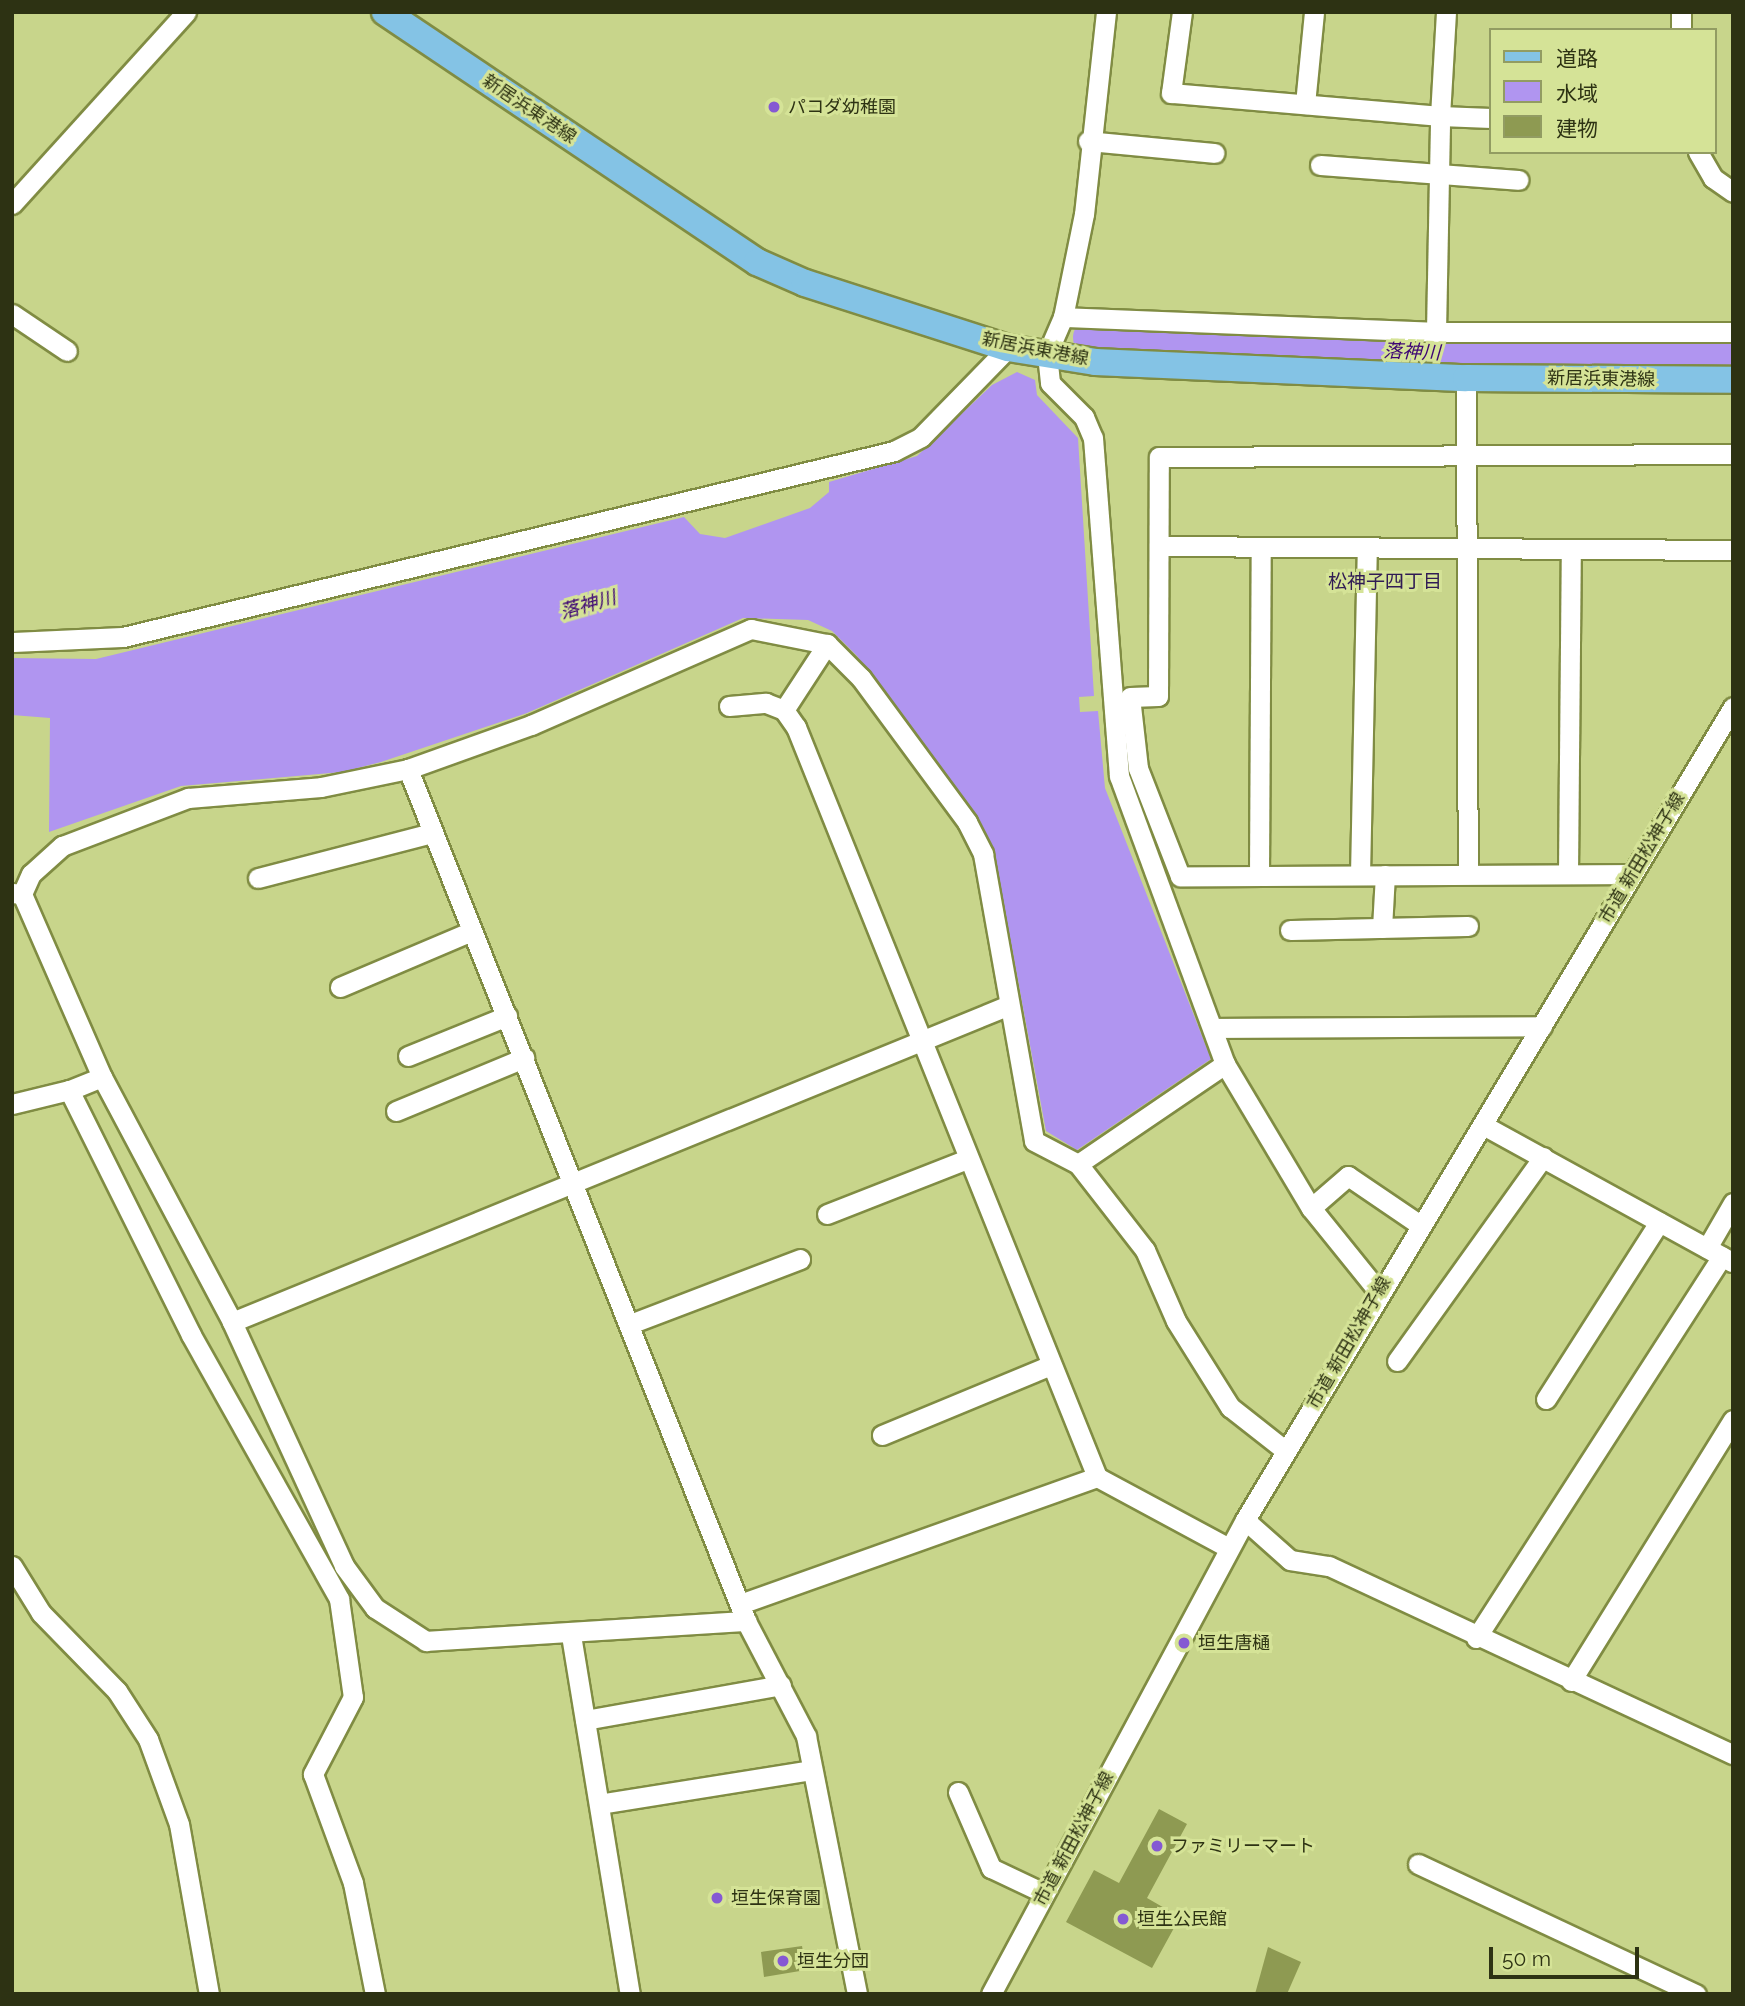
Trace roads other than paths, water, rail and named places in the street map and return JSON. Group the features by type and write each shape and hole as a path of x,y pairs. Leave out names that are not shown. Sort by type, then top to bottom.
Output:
{"main road":[{"name":"新居浜東港線","path":"384,12 757,262 804,284 1008,348 1047,354 1466,377 1733,380"}],"street":[{"path":"12,204 186,12"},
{"path":"1106,12 1088,141 1084,214 1063,317 1047,354 1050,383 1084,417 1093,438 1119,776 1214,1028 1225,1064 1311,1208 1378,1291"},
{"path":"1182,12 1171,93 1490,118"},
{"path":"1305,104 1314,12"},
{"path":"1436,332 1440,116 1446,12"},
{"path":"1088,141 1214,153"},
{"path":"1699,154 1713,178 1733,192"},
{"path":"1320,165 1518,180"},
{"path":"12,314 67,351"},
{"path":"1063,317 1436,332 1733,332"},
{"path":"12,642 123,637 894,451 921,437 1008,348"},
{"path":"1466,377 1469,549 1468,874"},
{"path":"1631,874 1180,876 1138,768 1129,697 1158,696 1163,546 1159,457 1733,454"},
{"path":"1163,546 1733,550"},
{"path":"1259,876 1261,547"},
{"path":"1360,875 1367,548"},
{"path":"1568,874 1571,550"},
{"path":"1097,1477 743,1613 571,1635 426,1641 375,1608 344,1566 232,1322 102,1077 17,893 31,874 62,846 188,798 321,787 408,769 531,725 751,629 827,644 947,792 983,854 1034,1142 1078,1164 1145,1251 1176,1321 1230,1407 1286,1451"},
{"path":"784,710 827,644"},
{"path":"729,706 751,700 784,710"},
{"name":"市道 新田松神子線","path":"991,1994 1245,1520 1378,1291 1482,1125 1733,707"},
{"path":"784,710 1097,1477 1229,1548"},
{"path":"408,769 575,1183 743,1613 806,1736 857,1994"},
{"path":"258,877 432,833"},
{"path":"1382,928 1385,875"},
{"path":"1290,930 1468,926"},
{"path":"340,987 472,931"},
{"path":"232,1322 920,1044 1009,1005"},
{"path":"408,1056 507,1016"},
{"path":"1214,1028 1542,1026"},
{"path":"396,1111 524,1058"},
{"path":"1078,1164 1225,1064"},
{"path":"12,1104 69,1090 102,1077"},
{"path":"69,1090 191,1335 339,1599 354,1697 313,1774 353,1883 375,1994"},
{"path":"1482,1125 1721,1256"},
{"path":"1397,1361 1543,1157"},
{"path":"827,1214 967,1159"},
{"path":"1311,1208 1348,1176 1420,1226"},
{"path":"1476,1638 1721,1256 1733,1203"},
{"path":"1546,1399 1659,1222"},
{"path":"630,1324 800,1259"},
{"path":"882,1435 1051,1364"},
{"path":"1571,1681 1733,1420"},
{"path":"1245,1520 1290,1560 1329,1566 1476,1638 1733,1754"},
{"path":"12,1566 41,1613 117,1691 148,1740 179,1824 209,1994"},
{"path":"571,1635 630,1994"},
{"path":"585,1720 781,1685"},
{"path":"599,1804 812,1770"},
{"path":"958,1792 991,1868 1044,1893"},
{"path":"1418,1864 1696,1994"}],"water":[{"path":"1017,372 1035,380 1037,395 1078,438 1094,696 1079,697 1080,712 1098,711 1105,788 1211,1059 1077,1150 1046,1131 995,857 978,822 857,656 832,631 808,620 743,618 527,713 381,762 342,772 181,786 49,832 50,718 12,715 12,658 96,659 684,517 700,534 725,538 810,508 829,492 829,482 917,456 992,385"}],"waterway":[{"name":"落神川","path":"1091,337 1441,354 1733,351"}],"place":[{"name":"パコダ幼稚園","path":"774,107"},
{"name":"垣生唐樋","path":"1184,1643"},
{"name":"ファミリーマート","path":"1157,1846"},
{"name":"垣生保育園","path":"717,1898"},
{"name":"垣生公民館","path":"1123,1919"},
{"name":"垣生分団","path":"783,1961"}],"district":[{"name":"松神子四丁目","path":"1385,582"}]}
